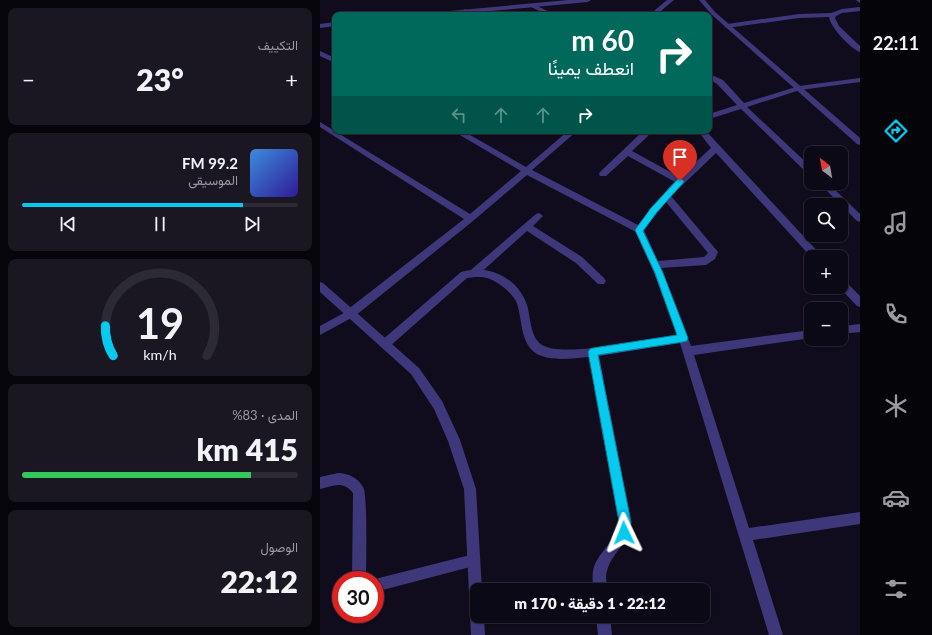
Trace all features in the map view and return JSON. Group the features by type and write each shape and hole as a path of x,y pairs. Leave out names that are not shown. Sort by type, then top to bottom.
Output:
{"street":[{"path":"456,12 588,0"},
{"path":"656,12 671,0"},
{"path":"702,0 709,12"},
{"path":"533,6 546,12"},
{"path":"727,26 799,16 833,15 860,9"},
{"path":"833,15 832,21 843,35 857,44 860,50"},
{"path":"712,16 727,26 860,142"},
{"path":"320,26 332,24"},
{"path":"320,53 332,59"},
{"path":"712,78 720,82 742,107 804,165"},
{"path":"712,117 798,88 860,80"},
{"path":"320,124 332,132"},
{"path":"336,134 470,219"},
{"path":"463,134 528,171 639,230 655,265 688,351 776,635"},
{"path":"320,331 350,313 470,219 570,134"},
{"path":"603,174 645,134"},
{"path":"704,134 811,250"},
{"path":"639,230 680,181 716,148"},
{"path":"627,152 680,181"},
{"path":"829,190 860,219"},
{"path":"655,265 706,261 712,256 713,252 666,196"},
{"path":"475,272 539,216"},
{"path":"527,227 579,260 601,281"},
{"path":"385,344 464,275 475,272 486,272 500,279 512,289 520,299 530,336 540,350 553,354 593,352 683,338"},
{"path":"320,286 415,371 438,405 454,440 470,489 475,583"},
{"path":"848,290 860,303"},
{"path":"848,329 860,328"},
{"path":"688,351 804,335"},
{"path":"593,352 625,522 624,533 613,547 600,570 600,583"},
{"path":"320,483 346,478 351,480 359,491 359,571"},
{"path":"745,535 860,518"},
{"path":"384,583 474,560"},
{"path":"477,623 478,635"},
{"path":"604,623 605,635"}],"route":[{"path":"624,533 625,522 593,352 683,338 659,273 639,230 654,210 680,181"}]}
